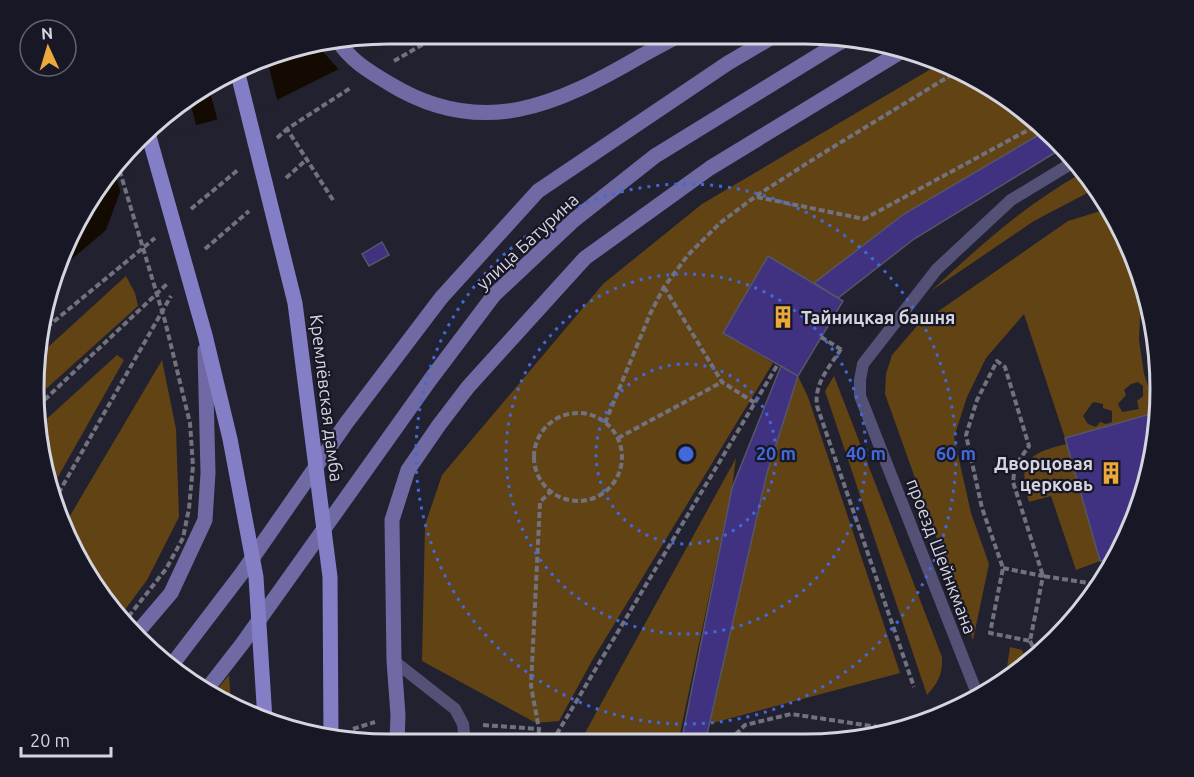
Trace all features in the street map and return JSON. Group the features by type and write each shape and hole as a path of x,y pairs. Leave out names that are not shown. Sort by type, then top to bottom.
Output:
{"main road":[{"path":"342,46 365,69 411,97 448,110 493,113 537,106 568,95 592,85 663,44"},
{"name":"улица Батурина","path":"176,660 242,573 347,422 441,298 538,191 728,63 760,44"},
{"name":"улица Батурина","path":"211,684 242,644 430,380 494,295 574,220 655,156 838,45"},
{"path":"397,734 392,520 408,470 468,387 585,258 710,168 895,55"},
{"name":"Кремлёвская дамба","path":"239,78 296,315 330,577 331,729"},
{"path":"150,140 205,335 230,439 256,577 264,710"},
{"path":"141,628 171,593 205,520 208,473 205,335"}],"lane":[{"name":"проезд Шейнкмана","path":"975,689 860,396 860,380 863,364 937,269 1011,200 1068,165"},
{"path":"394,661 455,710 463,724 464,734"}],"path":[{"path":"387,64 423,44"},
{"path":"386,57 396,63"},
{"path":"605,423 650,314 664,287 687,255 720,223 756,196 950,76"},
{"path":"333,200 287,129 357,84"},
{"path":"756,196 864,219 1032,128"},
{"path":"120,172 165,321 190,423 193,466 189,508 183,538 166,569 129,616"},
{"path":"664,287 722,382 755,403"},
{"path":"59,491 172,293"},
{"path":"821,337 842,350 818,383 815,395 817,406 914,687"},
{"path":"1030,641 990,633 1003,568 982,508 966,435 977,400 997,361 1005,367 1029,447 1015,466 1013,482 1043,576 1030,641 1033,648"},
{"path":"557,734 778,364"},
{"path":"618,438 722,382"},
{"path":"570,414 588,415 605,423 618,438 621,451 621,464 617,477 610,487 600,496 587,501 561,498 550,492 541,483 533,459 539,435 547,425 570,414"},
{"path":"539,734 531,674 540,502 550,492"},
{"path":"1003,568 1090,583"},
{"path":"736,734 738,729 745,725 791,714 875,727"},
{"path":"347,731 398,716"},
{"path":"463,724 539,729"}],"shaded area":[{"path":"389,44 263,107 153,137 197,102 256,70 321,50 343,46"},
{"path":"933,68 978,90 1016,115 1039,135 904,214 814,283 768,257 723,332 773,363 593,659 559,721 536,723 422,661 425,525 442,475 603,284 702,204"},
{"path":"133,157 106,230 67,263 90,216 115,178"},
{"path":"1077,176 1089,192 1034,221 931,291 984,243"},
{"path":"1101,211 1124,256 1140,306 1139,340 1144,374 1150,391 1150,414 1065,438 1024,314 986,358 967,397 954,437 971,513 989,564 973,640 885,394 886,374 892,355 917,326 1068,221","holes":["1138,382 1143,386 1143,396 1137,401 1139,409 1122,412 1118,404 1126,395 1124,390","1093,402 1103,404 1103,408 1112,411 1112,422 1106,424 1100,422 1096,427 1088,424 1083,416"]},
{"path":"126,276 135,293 138,306 44,391 45,349"},
{"path":"117,355 124,360 56,481 45,421"},
{"path":"162,360 176,429 179,517 147,580 124,610 90,561 69,518"},
{"path":"798,376 808,397 900,673 709,724 767,473"},
{"path":"834,376 942,657 939,678 927,695 825,391"},
{"path":"1067,444 1100,561 1076,570 1051,496 1029,502 1024,477 1025,468 1035,455"},
{"path":"736,458 732,488 680,734 584,734"},
{"path":"1010,647 1022,650 1024,655 1007,668"},
{"path":"229,675 230,695 218,688"}],"pier":[{"path":"366,44 381,44 386,49 341,72 321,50"},
{"path":"268,65 278,103 264,110 218,122 210,93 236,79"},
{"path":"191,106 197,128 150,140"},
{"path":"139,151 122,197 116,177"}],"building":[{"path":"1039,135 1056,152 914,239 838,298 814,283 904,214"},
{"path":"382,242 389,255 369,266 362,254"},
{"name":"Тайницкая башня","path":"768,256 843,301 798,376 723,333"},
{"path":"781,366 798,376 767,473 707,734 683,734 732,488"},
{"name":"Дворцовая церковь","path":"1150,414 1139,478 1124,521 1104,560 1100,561 1065,438"}],"place":[{"name":"Тайницкая башня","path":"783,317"},
{"name":"Дворцовая церковь","path":"1111,473"}]}
